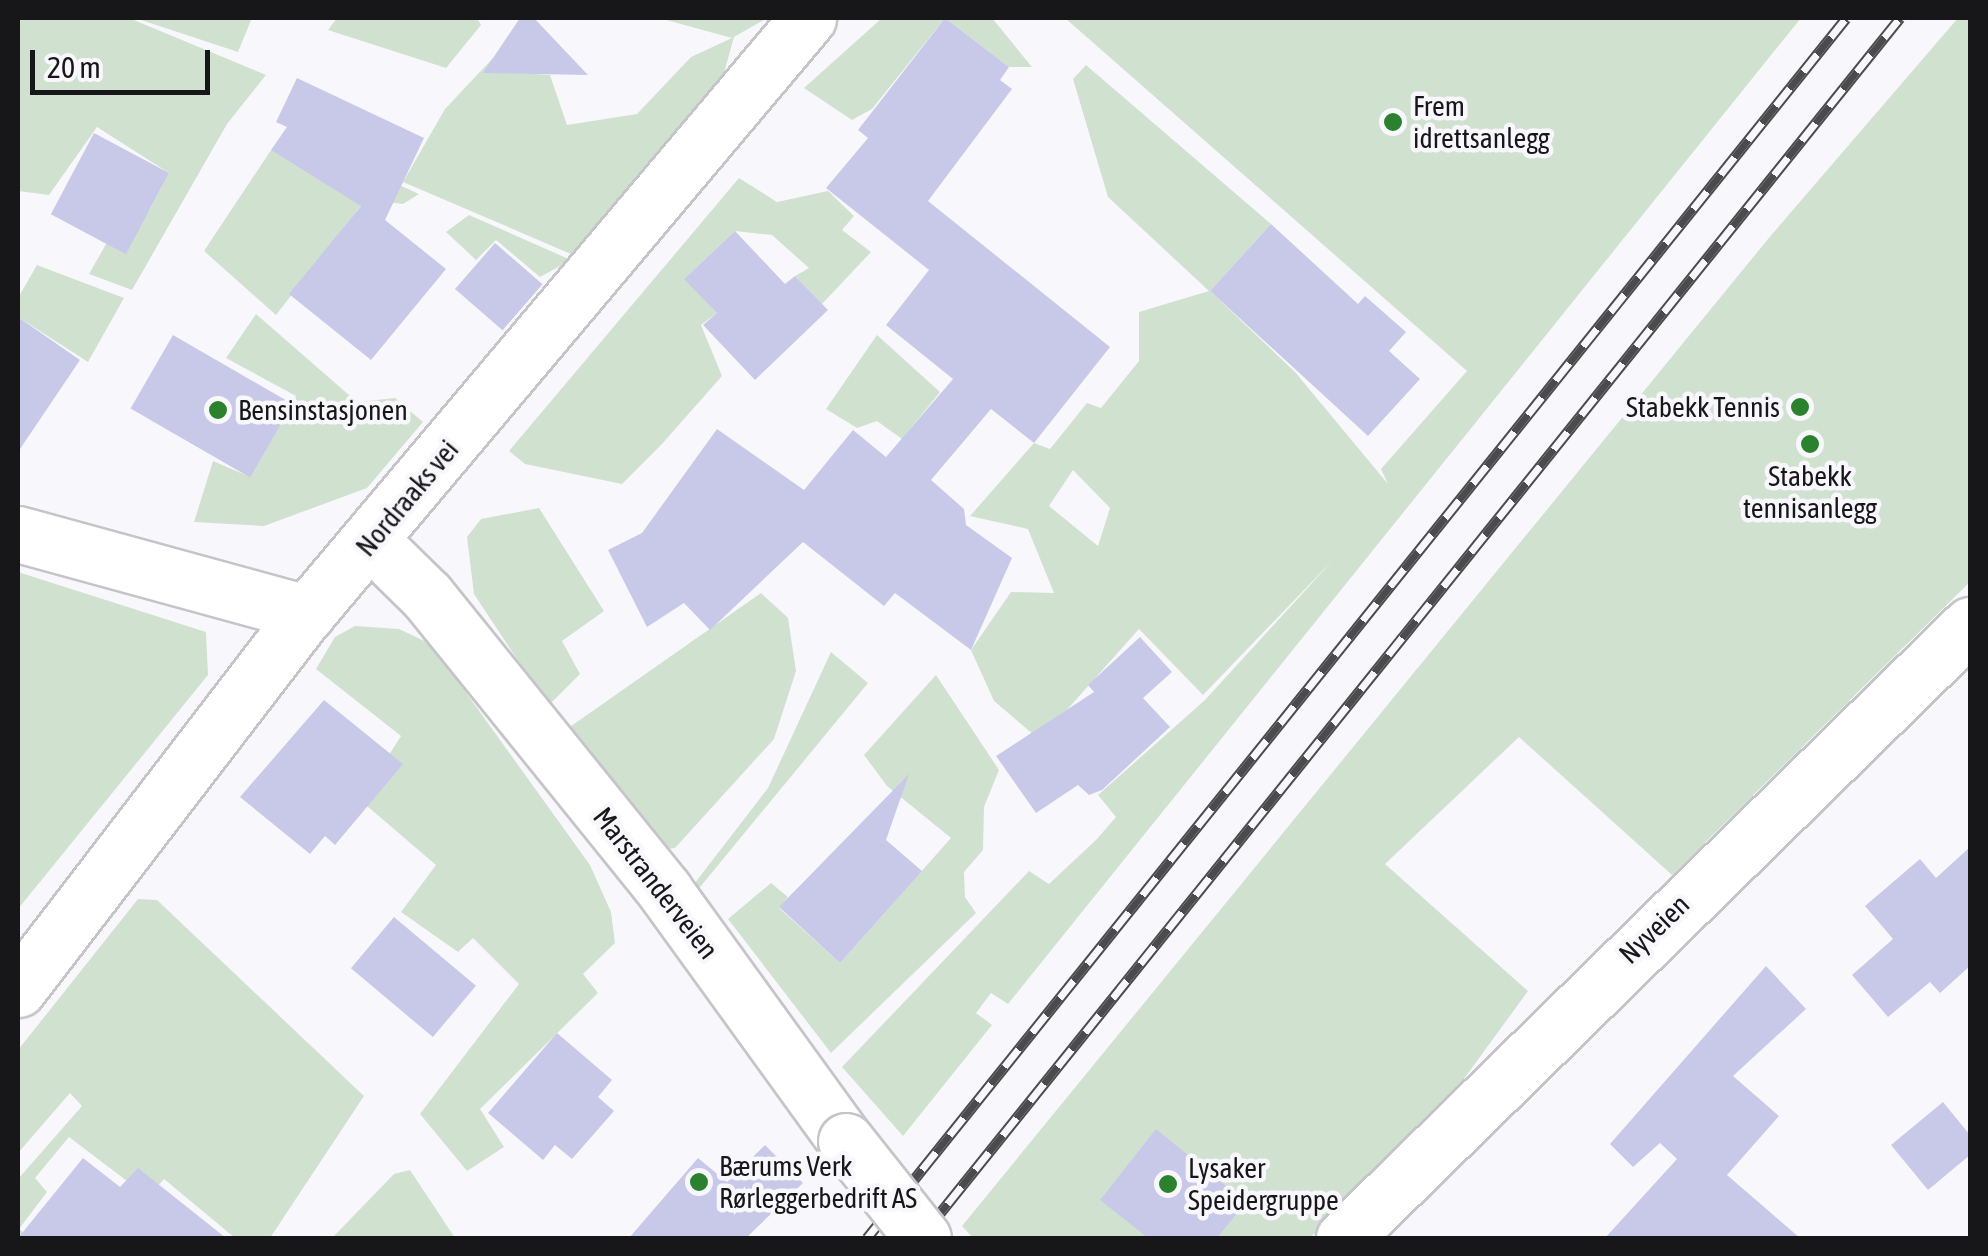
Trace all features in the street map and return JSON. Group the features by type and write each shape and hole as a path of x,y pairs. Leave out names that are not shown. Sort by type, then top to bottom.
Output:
{"street":[{"name":"Nordraaks vei","path":"18,989 307,612 372,542 808,18"},
{"path":"18,534 307,612"},
{"name":"Marstranderveien","path":"372,542 427,596 664,890 846,1140 923,1238"},
{"name":"Nyveien","path":"1344,1238 1556,1022 1970,625"}],"green space":[{"path":"18,18 129,18 266,75 227,124 132,290 89,274 130,202 149,211 169,173 97,127 49,195 18,191"},
{"path":"135,18 252,18 238,52"},
{"path":"337,18 477,18 481,25 446,68 328,30"},
{"path":"659,18 767,18 734,37 724,73 578,257 403,182 445,109 493,58 516,73 550,75 567,125 637,114 691,57 732,38"},
{"path":"882,18 945,18 872,109 852,120 804,88"},
{"path":"945,18 992,18 1032,67 1009,67"},
{"path":"1065,18 1801,18 1008,1004 991,993 976,1013 992,1025 903,1136 842,1067 1029,871 1049,884 1097,839 1116,817 1098,795 1205,700 1333,560 1203,695 1139,629 1040,740 994,701 971,650 1011,592 1054,593 1028,529 970,516 1034,443 1050,449 1087,403 1101,408 1139,361 1139,312 1209,291 1108,197 1073,79 1086,65 1271,224 1210,291 1295,372 1388,484 1381,469 1467,371","holes":["1073,470 1110,508 1098,546 1049,506"]},
{"path":"1958,18 1970,18 1970,582 1672,875 1519,737 1385,864 1528,991 1461,1083 1310,1238 973,1238 962,1226 1768,239"},
{"path":"304,142 419,194 403,204 366,199 276,315 204,251 271,150"},
{"path":"739,178 777,202 828,191 854,216 842,230 871,252 822,304 795,276 809,268 772,235 735,231 685,278 717,313 701,325 722,376 662,444 622,484 525,464 509,451"},
{"path":"469,215 571,260 540,277 496,240 476,260 446,232"},
{"path":"37,265 124,298 88,362 18,317 18,298"},
{"path":"256,314 357,402 395,398 423,422 367,488 264,526 194,522 213,461 248,476 296,396 226,358"},
{"path":"877,335 940,392 902,439 877,421 857,428 826,409"},
{"path":"539,508 604,611 562,641 580,674 548,706 474,594 467,537 481,519"},
{"path":"18,572 206,632 208,675 18,909"},
{"path":"761,593 788,618 796,671 774,739 675,848 659,850 564,731"},
{"path":"355,626 399,629 431,644 590,865 611,912 615,943 583,974 598,993 480,1109 504,1147 467,1171 420,1114 519,984 473,938 458,952 401,912 436,865 360,800 401,736 316,669 335,637"},
{"path":"831,652 868,683 696,892 691,888 768,788"},
{"path":"936,675 999,770 984,807 983,850 964,872 965,897 976,913 831,1053 728,919 771,883 788,897 779,908 840,963 951,838 887,786 864,755"},
{"path":"138,899 157,900 364,1096 270,1238 235,1238 164,1179 148,1197 69,1137 35,1178 47,1192 19,1229 31,1238 18,1238 18,1179 82,1106 70,1093 18,1153 18,1050"},
{"path":"410,1170 455,1238 332,1238 394,1174"}],"building":[{"path":"520,18 534,18 588,75 483,73"},
{"path":"945,18 1009,67 1000,80 1012,89 928,201 1110,347 1034,443 991,409 931,480 964,509 966,525 1012,558 971,650 895,593 884,606 803,542 710,630 684,603 647,627 608,550 642,533 717,429 804,490 853,430 886,457 953,379 886,325 929,270 826,188 868,138 858,130"},
{"path":"297,78 424,138 385,220 446,269 371,360 289,294 361,206 271,150 287,127 276,122"},
{"path":"94,133 169,173 126,254 51,214"},
{"path":"1271,224 1358,304 1365,296 1406,332 1389,351 1420,379 1368,436 1210,291"},
{"path":"735,231 785,284 795,276 828,310 755,380 703,325 717,313 684,279"},
{"path":"495,243 543,284 503,330 455,289"},
{"path":"18,317 80,360 18,452"},
{"name":"Bensinstasjonen","path":"173,335 293,404 250,478 130,409"},
{"path":"1140,637 1172,672 1143,698 1170,727 1102,790 1089,795 1078,785 1036,813 996,756 1094,692 1088,685"},
{"path":"324,700 403,764 335,845 325,836 310,854 240,797"},
{"path":"909,774 886,840 922,871 840,963 779,907"},
{"path":"1970,847 1970,966 1940,993 1930,982 1888,1017 1852,975 1893,939 1865,906 1920,859 1936,878"},
{"path":"394,917 476,986 433,1037 351,968"},
{"path":"1766,966 1806,1009 1733,1076 1779,1116 1727,1175 1800,1238 1605,1238 1677,1159 1660,1143 1633,1167 1610,1144"},
{"path":"557,1033 612,1080 598,1097 614,1111 572,1159 555,1145 543,1160 488,1113"},
{"path":"1943,1102 1970,1135 1970,1155 1928,1190 1891,1145"},
{"name":"Lysaker Speidergruppe","path":"1156,1129 1246,1202 1217,1238 1148,1238 1100,1200"},
{"path":"765,1145 803,1183 746,1238 629,1238 698,1158 727,1182"},
{"path":"83,1158 120,1187 138,1168 226,1238 18,1238"}],"railway":[{"path":"867,1238 1846,18"},
{"path":"920,1238 1900,18"}],"place":[{"name":"Frem idrettsanlegg","path":"1393,122"},
{"name":"Stabekk Tennis","path":"1800,407"},
{"name":"Bensinstasjonen","path":"218,410"},
{"name":"Stabekk tennisanlegg","path":"1810,444"},
{"name":"Bærums Verk Rørleggerbedrift AS","path":"699,1182"},
{"name":"Lysaker Speidergruppe","path":"1168,1184"}]}
